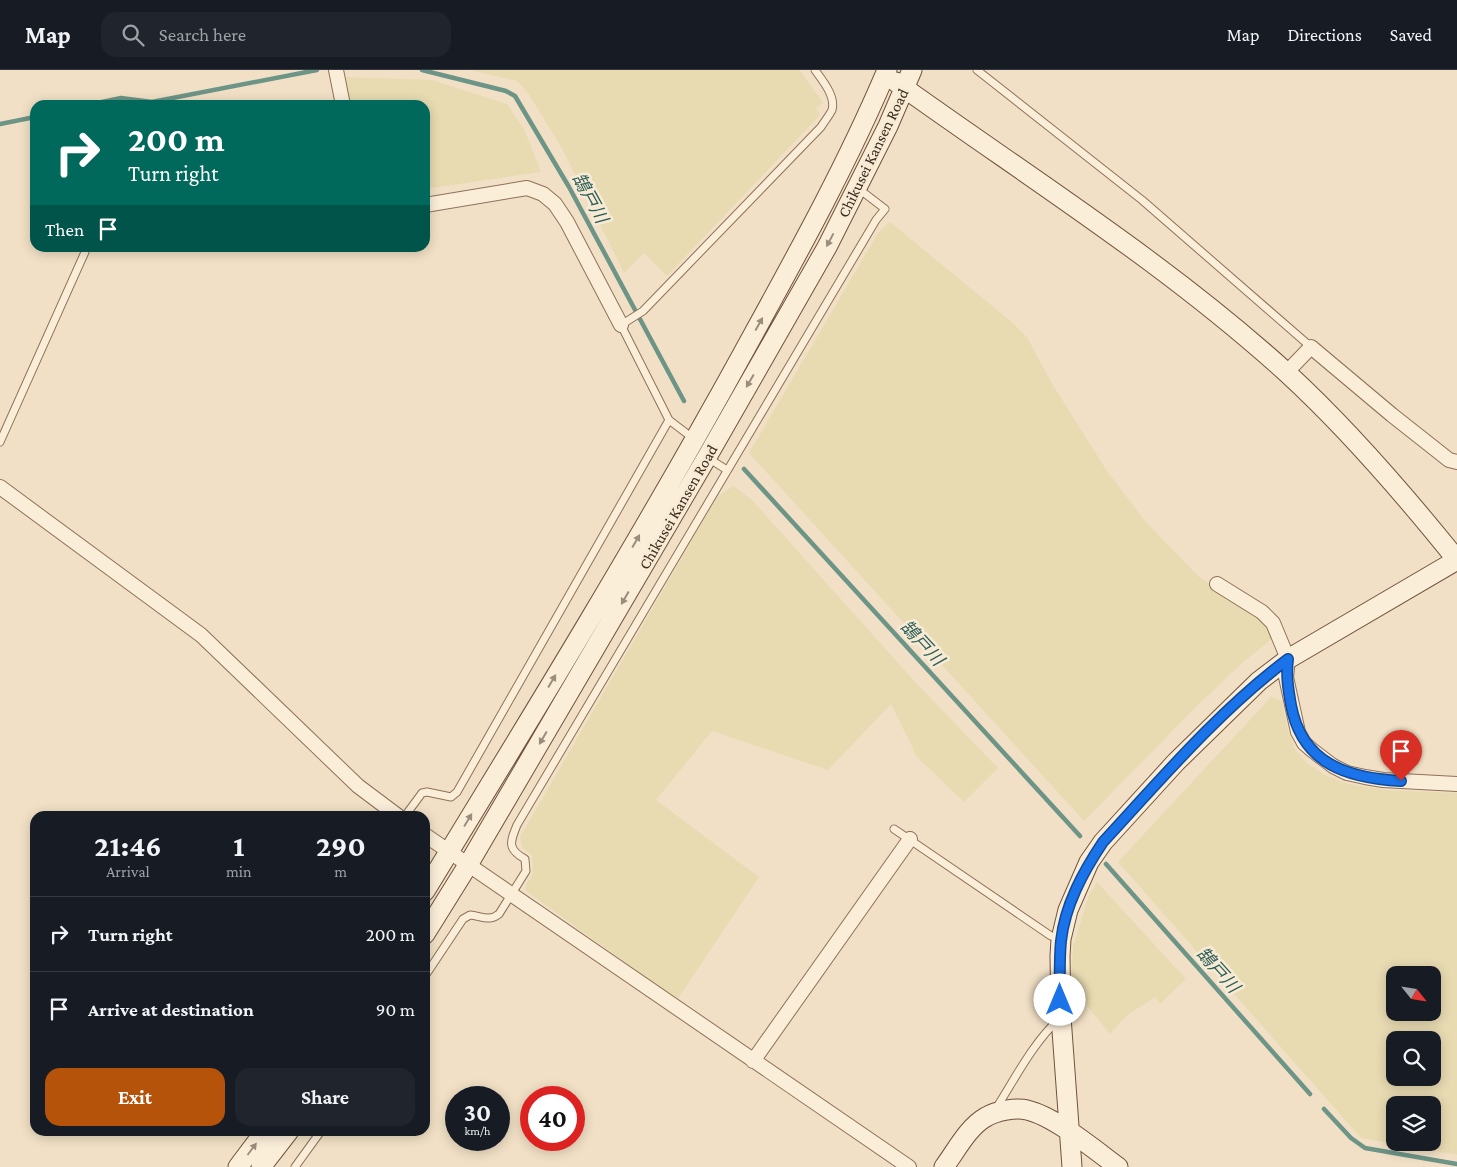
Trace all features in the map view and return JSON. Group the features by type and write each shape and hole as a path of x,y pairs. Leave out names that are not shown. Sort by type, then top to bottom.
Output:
{"street":[{"path":"336,70 342,100"},
{"name":"Chikusei Kansen Road","path":"430,926 468,865 707,457 827,247 858,188 912,70"},
{"path":"884,72 1171,277 1286,373 1335,419 1386,474 1457,560 1288,659 1259,681 1224,713 1103,842 1089,862 1068,910 1061,939 1061,1016 1072,1167"},
{"name":"Chikusei Kansen Road","path":"430,883 695,440 832,187 884,72"},
{"path":"430,204 528,188 544,194 555,204 567,222 621,325"},
{"path":"1286,373 1311,347 1449,460 1457,462"},
{"path":"0,487 157,601 200,635 358,786 391,811"},
{"path":"1217,584 1262,612 1273,623 1288,659 1286,677 1298,732 1304,743 1333,766 1347,773 1382,780 1457,784"},
{"path":"430,839 908,1167"},
{"path":"753,1061 910,839"},
{"path":"944,1167 968,1133 986,1116 1009,1110 1026,1109 1056,1122 1118,1167"},
{"path":"238,1167 261,1136"},
{"path":"261,1167 284,1136"}],"lane":[{"path":"695,440 669,420 621,325 643,311 820,127 832,109 832,103 827,87 815,70"},
{"path":"977,70 1142,200 1311,347"},
{"path":"430,968 463,919 470,916 485,919 494,918 499,914 526,871 525,859 515,853 512,847 511,840 517,825 876,220 885,209 858,188"},
{"path":"0,442 84,252"},
{"path":"409,811 422,793 427,792 451,797 457,792 669,420"},
{"path":"707,457 727,470"},
{"path":"894,829 1051,936 1061,939"},
{"path":"992,1115 1020,1068 1050,1027 1061,1016"},
{"path":"295,1167 317,1136"}],"shaded area":[{"path":"470,70 800,70 823,103 816,108 820,115 667,276 644,253 624,273 561,147 528,93 517,81"},
{"path":"343,77 432,80 507,104 524,129 541,172 430,188 430,100 348,100"},
{"path":"890,222 1013,323 1027,337 1051,382 1107,471 1146,522 1198,576 1266,622 1273,638 1242,663 1196,707 1084,821 749,453 878,233"},
{"path":"733,486 751,499 916,683 998,768 964,802 917,757 891,704 828,770 712,731 656,800 759,877 677,1000 526,891 526,885 533,873 532,855 522,848 520,837 717,497"},
{"path":"1271,697 1282,701 1287,727 1295,749 1307,763 1325,775 1348,784 1387,790 1457,793 1457,1155 1434,1151 1441,1151 1441,1096 1386,1096 1386,1142 1361,1138 1118,862"},
{"path":"1097,882 1186,979 1160,1004 1155,997 1126,1016 1110,1034 1079,996 1083,992 1071,981 1073,946 1089,895"}],"waterway":[{"name":"鵠戸川","path":"162,100 317,70"},
{"name":"鵠戸川","path":"422,70 506,91 515,96 569,187 684,401"},
{"name":"鵠戸川","path":"112,100 121,98 136,100"},
{"name":"鵠戸川","path":"0,124 30,118"},
{"name":"鵠戸川","path":"744,469 1080,836"},
{"name":"鵠戸川","path":"1106,864 1310,1094"},
{"name":"鵠戸川","path":"1324,1109 1351,1138 1365,1148 1457,1164"}],"route":[{"path":"1060,1000 1061,939 1068,910 1089,862 1103,842 1224,713 1259,681 1288,659 1286,677 1293,715 1298,732 1304,743 1333,766 1347,773 1382,780 1401,781"}]}
